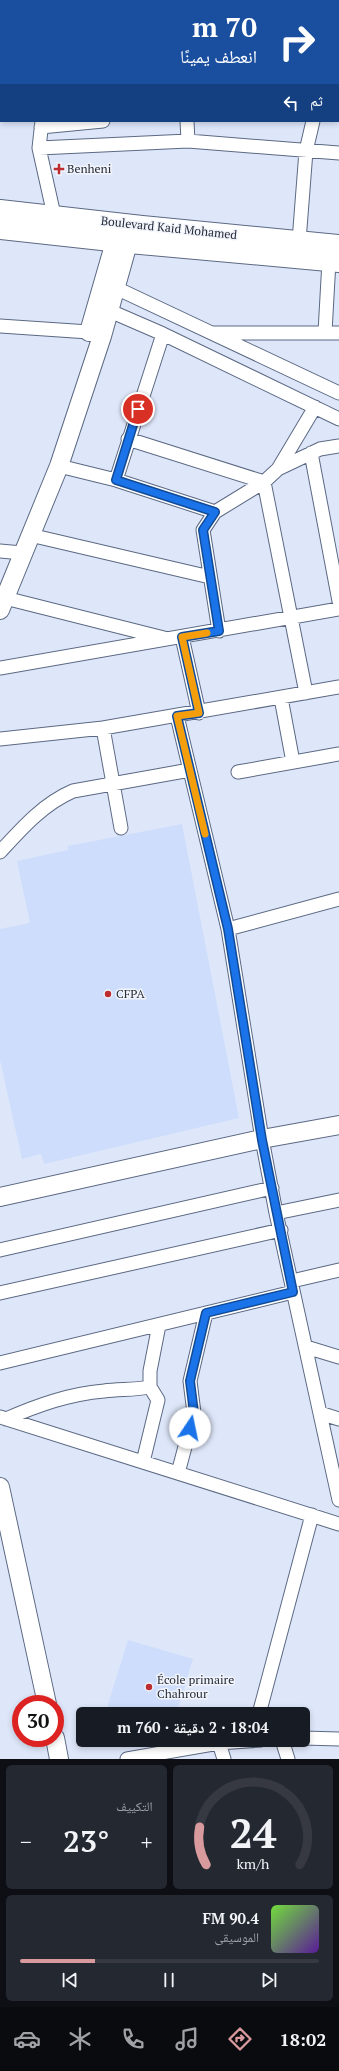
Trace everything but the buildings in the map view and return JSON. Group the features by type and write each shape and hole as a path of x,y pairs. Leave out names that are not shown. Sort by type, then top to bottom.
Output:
{"main road":[{"name":"Boulevard Kaid Mohamed","path":"0,210 54,215 124,233 336,256"},
{"name":"Boulevard Kaid Mohamed","path":"0,229 299,241 336,256"}],"street":[{"path":"54,215 39,148 42,124 78,122"},
{"path":"187,122 188,141"},
{"path":"299,241 306,151 313,122"},
{"path":"39,148 188,141 339,153"},
{"path":"96,334 110,311 116,288 124,233"},
{"path":"124,233 59,466 2,604 176,638"},
{"path":"325,332 336,256"},
{"path":"116,288 208,333 339,393"},
{"path":"110,311 163,334 339,419"},
{"path":"0,326 96,334"},
{"path":"208,333 339,333"},
{"path":"116,480 163,334"},
{"path":"219,631 203,530 215,512 264,482 278,469 315,407"},
{"path":"128,439 264,482"},
{"path":"278,469 320,449 339,446"},
{"path":"311,453 339,602"},
{"path":"59,466 116,480 215,512"},
{"path":"264,482 306,693"},
{"path":"30,535 210,577"},
{"path":"0,551 22,553"},
{"path":"0,668 339,609"},
{"path":"176,638 199,713"},
{"path":"0,738 103,728 199,713 339,687"},
{"path":"281,698 293,762"},
{"path":"177,716 228,929 262,1140 276,1213 337,1485 339,1500"},
{"path":"103,728 121,828"},
{"path":"238,772 339,754"},
{"path":"0,852 40,811 58,798 73,791 190,770"},
{"path":"228,929 339,898"},
{"path":"0,1197 262,1140 339,1125"},
{"path":"0,1250 272,1188"},
{"path":"276,1213 339,1200"},
{"path":"0,1293 281,1230"},
{"path":"0,1363 206,1313 292,1287 339,1270"},
{"path":"178,1473 194,1413 190,1381 206,1313"},
{"path":"143,1462 158,1400 150,1387 150,1371 159,1325"},
{"path":"306,1347 339,1357"},
{"path":"3,1418 56,1399 102,1391 150,1387"},
{"path":"320,1413 339,1420"},
{"path":"3,1418 339,1524"},
{"path":"0,1487 45,1695"},
{"path":"261,1707 312,1515"},
{"path":"310,1738 339,1739"},
{"path":"57,1747 59,1759"},
{"path":"127,1759 197,1747"},
{"path":"220,1747 224,1759"},
{"path":"284,1747 288,1759"}],"shaded area":[{"name":"CFPA","path":"182,824 239,1118 44,1164 41,1154 22,1159 0,1060 0,929 30,923 17,861 68,850 68,846"},
{"name":"École primaire Chahrour","path":"128,1640 193,1659 178,1707 107,1707"}],"slow traffic":[{"path":"205,834 177,716 199,713 182,637 207,633"}],"place":[{"name":"Benheni","path":"59,169"},
{"name":"CFPA","path":"108,994"},
{"name":"École primaire Chahrour","path":"149,1687"}],"route":[{"path":"138,409 116,480 215,512 203,530 219,631 182,637 199,713 177,716 228,929 262,1140 276,1213 292,1281 293,1292 206,1313 190,1381 194,1413 190,1428"}]}
